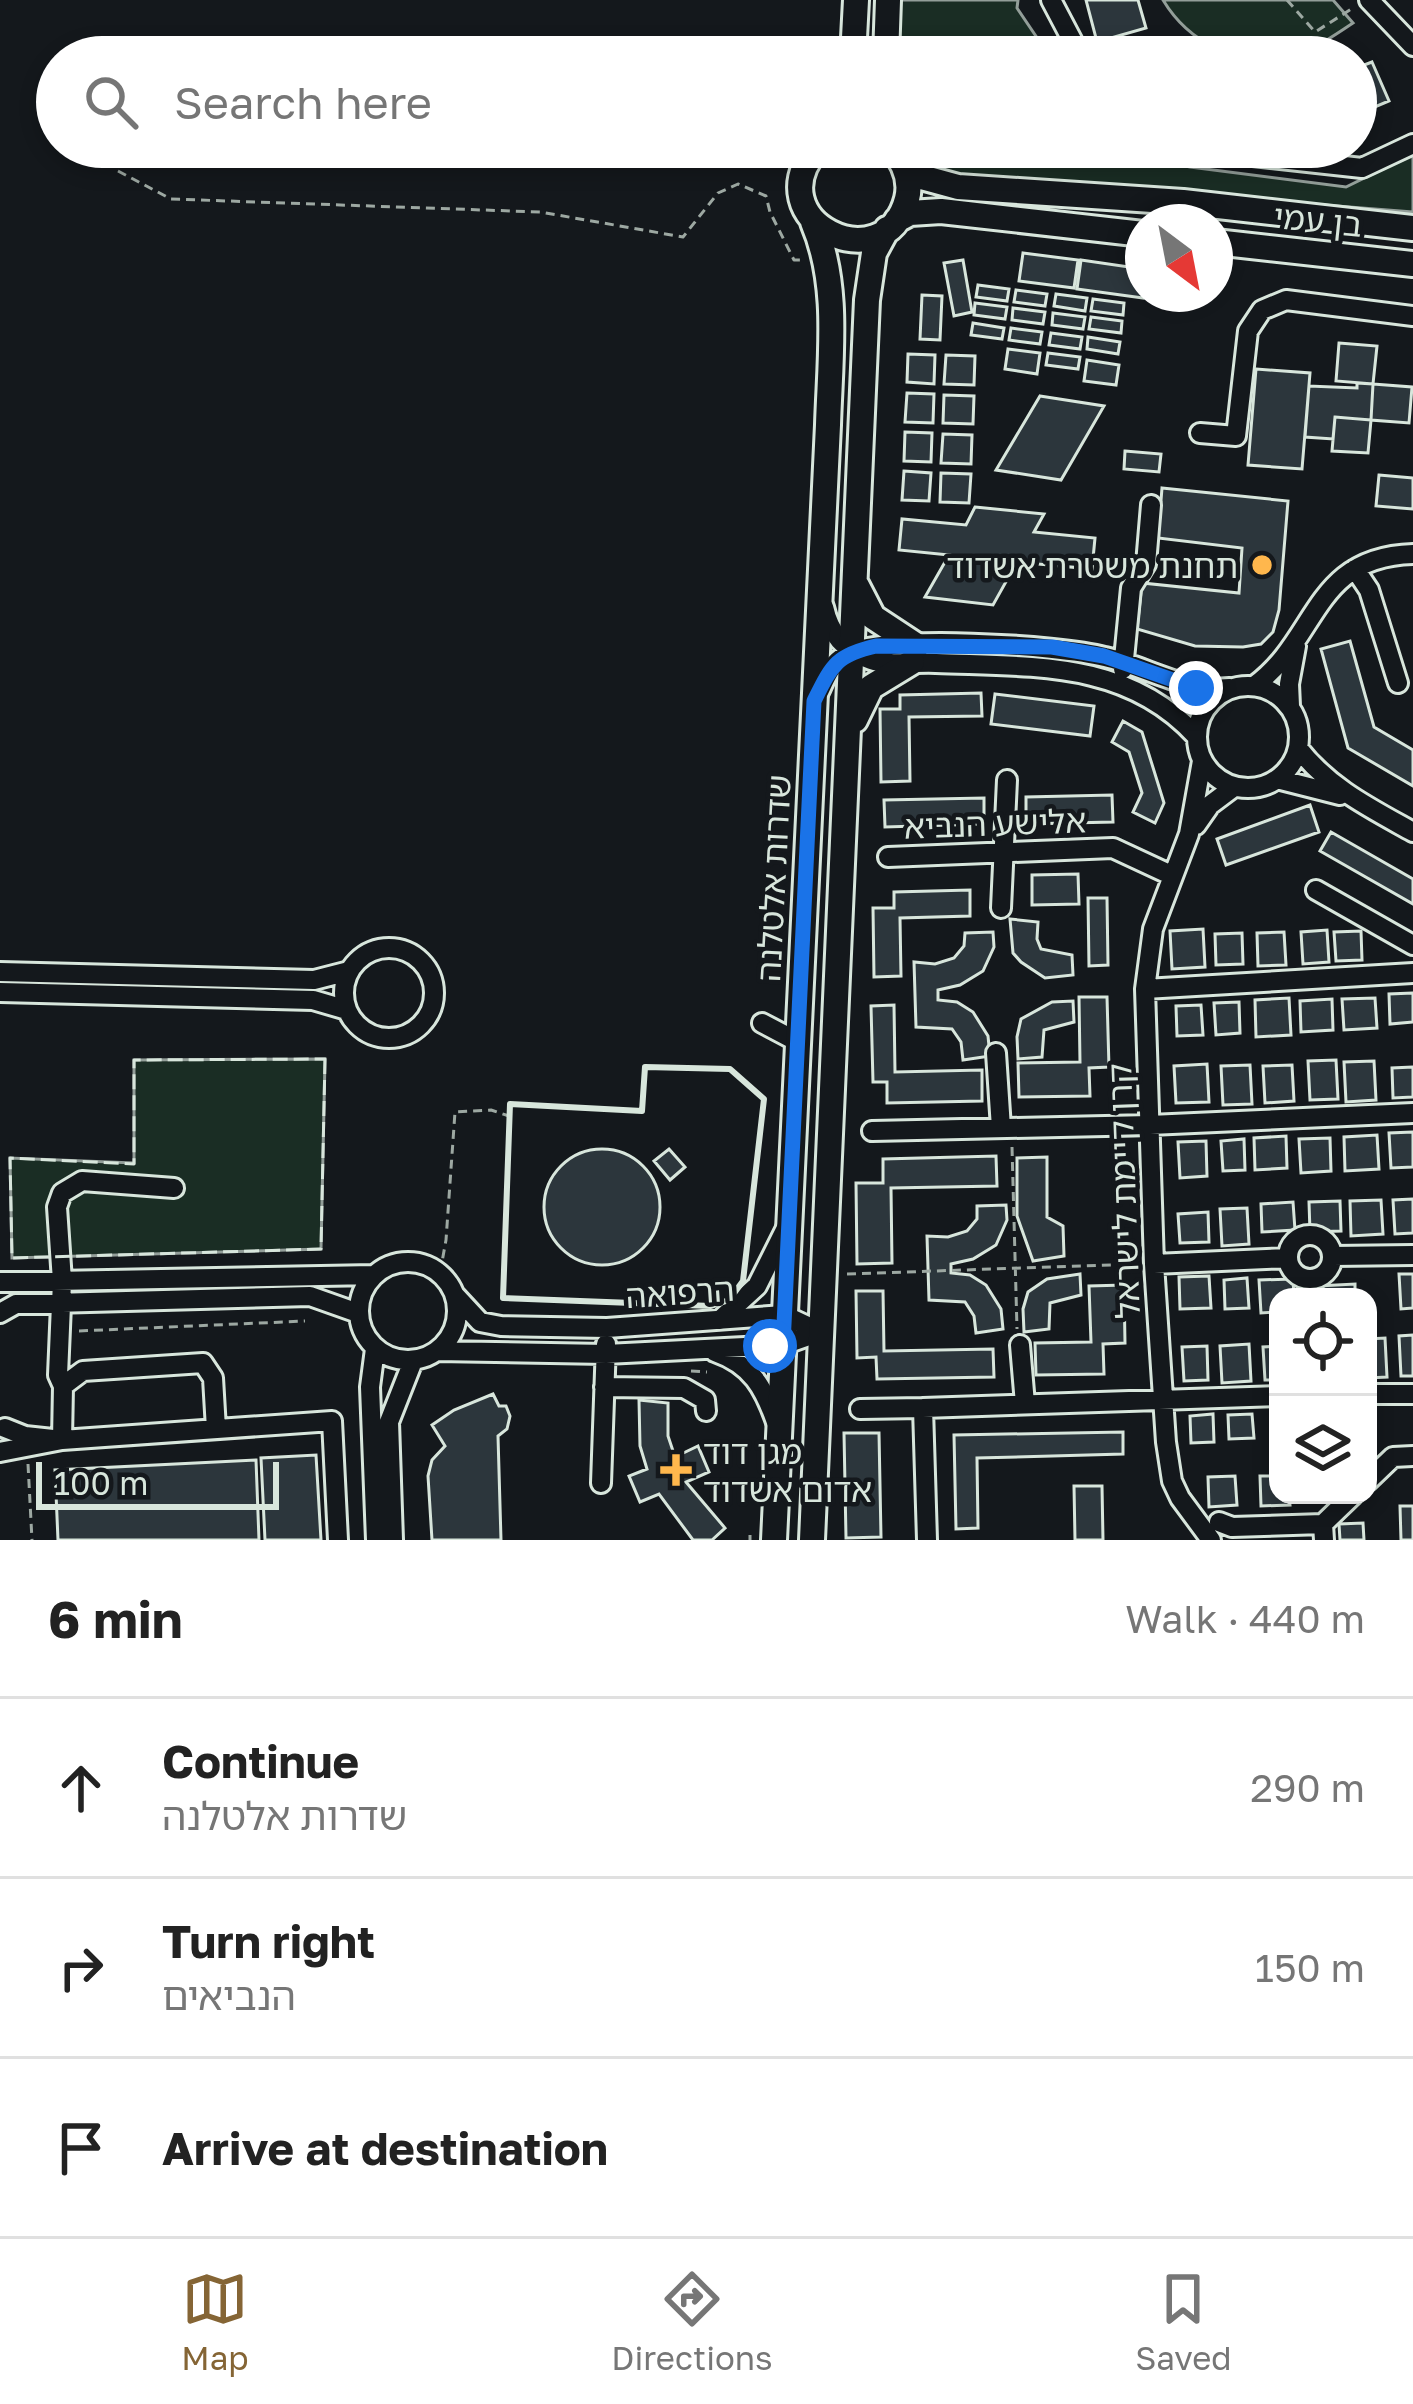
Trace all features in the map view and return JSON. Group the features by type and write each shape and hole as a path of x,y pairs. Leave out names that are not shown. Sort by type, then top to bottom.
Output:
{"main road":[{"path":"854,36 856,0"},
{"path":"887,36 889,0"},
{"name":"שדרות אלטלנה","path":"758,1538 779,1429 831,318 827,260 803,204 800,184 805,168"},
{"path":"812,1540 867,300 874,253 908,192 901,168"},
{"path":"913,168 925,178 958,187 1183,202 1413,228"},
{"path":"813,222 849,240 869,238 910,213 941,211 1125,232"},
{"name":"בן עמי","path":"1233,244 1413,264"},
{"path":"850,740 871,687 914,654 873,617 855,580"}],"street":[{"path":"1052,0 1071,36"},
{"path":"1367,0 1413,46"},
{"path":"1377,161 1413,144"},
{"path":"1201,433 1236,436 1249,331 1262,310 1286,300 1413,316"},
{"path":"1131,687 1122,662 1131,588 1146,564 1151,505"},
{"path":"1253,686 1270,674 1298,638 1321,598 1355,569 1390,555 1413,554"},
{"path":"1355,569 1369,590 1398,682"},
{"path":"820,590 832,632 875,662 914,654 1052,647 1122,662 1184,686 1267,689 1290,706"},
{"path":"1230,688 1202,712 1196,736 1202,761 1221,781 1257,788 1277,779 1298,748 1300,734 1290,706 1289,684 1298,638"},
{"path":"814,701 833,665 853,651"},
{"path":"914,654 1046,668 1131,687 1174,712 1196,736"},
{"path":"1298,748 1350,798 1413,832"},
{"name":"קרן קיימת לישראל","path":"1189,834 1202,761"},
{"path":"1277,779 1350,798"},
{"path":"1001,908 1007,780"},
{"name":"קרן קיימת לישראל","path":"1221,1530 1172,1481 1154,1264 1145,989 1153,929 1189,834 1210,805 1234,787"},
{"name":"אלישע הנביא","path":"888,856 1113,848 1171,875"},
{"path":"1316,890 1413,945"},
{"path":"406,951 425,965 434,996 428,1017 400,1036 366,1032 347,1010 344,990 350,971 370,952 406,951"},
{"path":"0,972 314,980 350,971"},
{"path":"1145,989 1413,973"},
{"path":"0,992 313,1000 347,1010"},
{"path":"798,1042 761,1023 800,1008"},
{"path":"996,1053 1006,1128"},
{"path":"872,1131 1413,1113"},
{"path":"62,1440 57,1207 68,1186 90,1181 174,1187"},
{"path":"720,1319 758,1286 789,1223"},
{"path":"1309,1234 1328,1243 1333,1256 1324,1274 1311,1280 1292,1271 1288,1258 1291,1245 1309,1234"},
{"path":"1333,1256 1413,1255"},
{"path":"1154,1264 1288,1258"},
{"path":"412,1262 440,1273 454,1294 455,1326 437,1352 413,1361 387,1357 376,1349 360,1327 358,1312 359,1298 374,1275 392,1264 412,1262"},
{"path":"0,1282 374,1275"},
{"name":"הרפואה","path":"454,1294 480,1322 607,1328 784,1315 820,1333"},
{"path":"0,1313 16,1304 310,1296 358,1312"},
{"path":"601,1483 607,1328"},
{"name":"הרפואה","path":"437,1352 606,1354 783,1345 820,1333"},
{"path":"1021,1346 1025,1404"},
{"path":"376,1349 370,1388 376,1540"},
{"path":"705,1349 752,1373 766,1392 779,1429"},
{"path":"393,1540 389,1422 413,1361"},
{"path":"63,1386 83,1371 203,1363 213,1378 216,1429"},
{"path":"604,1387 684,1388 705,1400 706,1411"},
{"path":"1377,1394 1413,1394"},
{"path":"860,1409 1269,1396"},
{"path":"922,1408 927,1540"},
{"path":"1,1436 62,1440 332,1421 338,1540"},
{"path":"1,1436 27,1449 62,1440"},
{"path":"1377,1472 1393,1457 1413,1456"},
{"path":"1221,1530 1323,1532 1346,1504"}],"path":[{"path":"1287,0 1315,32 1367,0"},
{"path":"118,171 170,199 540,212 683,237 718,194 738,184 766,196 794,260 827,260"},
{"path":"440,1273 454,1112 490,1110 509,1116"},
{"path":"1006,1128 1017,1346 1021,1346"},
{"path":"845,1274 1154,1264"},
{"path":"58,1333 305,1321"},
{"path":"27,1449 32,1540"}],"green space":[{"path":"901,0 1018,0 1017,8 1036,36 898,36"},
{"path":"1163,0 1333,0 1353,23 1333,36 1196,36"},
{"path":"1413,154 1413,212 968,177 931,168 1198,168 1346,187"},
{"path":"325,1059 321,1249 12,1258 10,1158 134,1163 134,1060"}],"building":[{"path":"1086,0 1138,0 1146,28 1095,36"},
{"path":"1377,73 1389,101 1377,106"},
{"path":"1023,253 1078,260 1074,288 1019,281"},
{"path":"963,260 972,312 954,316 944,263"},
{"path":"1081,260 1125,266 1125,296 1077,289"},
{"path":"978,285 1009,289 1007,301 976,297"},
{"path":"1016,290 1047,294 1045,306 1014,302"},
{"path":"1056,294 1087,298 1085,311 1054,306"},
{"path":"922,295 942,296 940,340 920,339"},
{"path":"1093,299 1124,303 1123,315 1091,311"},
{"path":"975,303 1007,307 1005,319 974,315"},
{"path":"1013,308 1045,312 1043,324 1012,320"},
{"path":"1053,313 1085,317 1083,329 1052,325"},
{"path":"1091,317 1122,321 1121,333 1089,329"},
{"path":"973,323 1004,328 1002,339 971,335"},
{"path":"1011,328 1042,332 1040,344 1009,340"},
{"path":"1051,333 1082,337 1080,349 1049,345"},
{"path":"1088,337 1120,342 1118,354 1087,349"},
{"path":"1339,343 1377,346 1373,384 1336,381"},
{"path":"1008,349 1040,353 1037,374 1005,369"},
{"path":"1048,353 1080,357 1078,369 1046,365"},
{"path":"908,354 935,355 934,384 907,382"},
{"path":"946,355 975,356 974,385 944,384"},
{"path":"1087,360 1119,365 1116,385 1084,381"},
{"path":"1256,369 1310,373 1302,469 1248,465"},
{"path":"1357,383 1373,384 1371,420 1335,417 1333,439 1305,437 1309,386 1357,388"},
{"path":"1373,384 1412,387 1409,423 1371,420"},
{"path":"907,393 934,394 933,423 905,422"},
{"path":"944,395 974,396 973,424 943,423"},
{"path":"1040,396 1104,406 1061,480 996,470"},
{"path":"1335,417 1371,420 1368,453 1332,451"},
{"path":"905,432 932,433 931,462 904,461"},
{"path":"943,434 972,435 971,464 941,463"},
{"path":"1125,451 1161,454 1159,472 1124,469"},
{"path":"904,471 931,473 929,501 902,500"},
{"path":"941,473 971,474 969,503 940,502"},
{"path":"1379,475 1413,478 1413,509 1376,506"},
{"name":"תחנת משטרת אשדוד","path":"1162,488 1288,501 1279,610 1273,632 1261,644 1195,646 1137,629 1142,583 1239,593 1242,548 1158,538"},
{"path":"975,507 1044,514 1034,532 1095,538 1092,569 1017,562 993,605 925,597 949,555 899,550 902,519 966,525"},
{"path":"1350,641 1374,727 1413,750 1413,786 1348,748 1321,649"},
{"path":"981,693 982,716 909,717 910,781 881,782 880,709 900,709 900,695"},
{"path":"995,694 1094,706 1090,736 991,724"},
{"path":"1123,721 1142,732 1164,803 1155,823 1133,812 1142,793 1129,752 1112,742"},
{"path":"1112,795 1113,822 1026,824 1026,797"},
{"path":"984,798 984,824 885,827 884,800"},
{"path":"1310,805 1319,832 1226,865 1217,839"},
{"path":"1331,832 1413,879 1413,904 1320,851"},
{"path":"1078,874 1079,904 1032,905 1032,875"},
{"path":"970,890 970,916 900,918 901,976 874,977 873,908 894,908 894,892"},
{"path":"1088,898 1107,898 1108,965 1089,966"},
{"path":"1010,919 1038,922 1041,949 1072,955 1073,975 1045,978 1021,962 1013,953"},
{"path":"1203,929 1205,967 1172,969 1170,931"},
{"path":"1327,930 1329,962 1303,964 1301,932"},
{"path":"1361,931 1362,960 1336,961 1334,932"},
{"path":"993,932 994,947 983,971 960,985 938,990 938,1000 957,1002 973,1012 988,1036 990,1056 963,1060 961,1042 952,1029 916,1027 914,962 935,964 954,958 964,946 965,933"},
{"path":"1284,932 1286,965 1258,966 1257,933"},
{"path":"1242,933 1243,964 1216,965 1215,934"},
{"path":"1413,993 1413,1022 1390,1024 1389,994"},
{"path":"1079,997 1107,997 1109,1067 1089,1068 1090,1096 1019,1097 1018,1063 1080,1062"},
{"path":"1289,998 1291,1035 1256,1037 1255,1000"},
{"path":"1375,998 1377,1028 1344,1030 1342,999"},
{"path":"1332,999 1333,1030 1301,1032 1300,1001"},
{"path":"1073,1001 1074,1022 1044,1030 1042,1057 1018,1059 1021,1019 1052,1002"},
{"path":"1239,1002 1240,1033 1216,1035 1214,1003"},
{"path":"894,1005 895,1072 982,1070 982,1101 887,1103 887,1082 873,1082 871,1006"},
{"path":"1201,1005 1203,1035 1177,1036 1176,1006"},
{"path":"1336,1060 1338,1099 1310,1100 1308,1061"},
{"path":"1374,1061 1376,1100 1346,1102 1344,1062"},
{"path":"1207,1064 1209,1102 1176,1103 1174,1066"},
{"path":"1250,1065 1252,1104 1223,1105 1221,1066"},
{"path":"1292,1065 1294,1101 1265,1103 1263,1066"},
{"path":"1413,1067 1413,1097 1393,1098 1392,1068"},
{"path":"1413,1132 1413,1167 1391,1168 1389,1133"},
{"path":"1377,1135 1379,1169 1345,1171 1344,1137"},
{"path":"1286,1136 1287,1168 1255,1170 1254,1138"},
{"path":"1330,1138 1331,1171 1301,1173 1299,1139"},
{"path":"1244,1139 1245,1170 1223,1171 1221,1141"},
{"path":"1206,1141 1207,1176 1180,1178 1178,1142"},
{"path":"602,1149 624,1154 643,1166 655,1185 660,1207 655,1229 643,1248 624,1260 602,1265 580,1260 561,1248 549,1229 544,1207 549,1185 561,1166 580,1154"},
{"path":"669,1149 685,1167 670,1180 654,1161"},
{"path":"996,1156 997,1186 891,1188 892,1263 857,1264 856,1183 883,1183 883,1159"},
{"path":"1047,1157 1047,1217 1063,1226 1064,1256 1033,1261 1017,1216 1017,1158"},
{"path":"1413,1199 1413,1233 1395,1234 1393,1200"},
{"path":"1381,1200 1383,1234 1351,1236 1350,1201"},
{"path":"1340,1201 1341,1231 1310,1232 1309,1202"},
{"path":"1293,1202 1295,1230 1262,1232 1261,1204"},
{"path":"1006,1205 1007,1220 996,1245 973,1259 951,1264 951,1273 970,1275 986,1285 1001,1309 1003,1329 976,1333 974,1316 965,1302 929,1300 927,1236 967,1231 977,1219 977,1206"},
{"path":"1247,1208 1249,1244 1222,1246 1220,1209"},
{"path":"1208,1212 1209,1242 1180,1243 1178,1214"},
{"path":"1080,1274 1081,1295 1050,1303 1049,1329 1024,1332 1028,1292 1047,1279"},
{"path":"1399,1274 1413,1274 1413,1308 1401,1309"},
{"path":"1209,1276 1211,1308 1180,1309 1179,1277"},
{"path":"1247,1278 1249,1308 1225,1309 1224,1280"},
{"path":"1293,1279 1294,1288 1269,1288 1269,1313 1261,1313 1259,1280"},
{"path":"1355,1284 1355,1288 1318,1288"},
{"path":"1124,1285 1125,1343 1103,1344 1104,1374 1036,1375 1035,1343 1091,1342 1089,1286"},
{"path":"856,1291 883,1291 884,1351 993,1349 994,1377 877,1379 876,1357 857,1358"},
{"path":"1413,1335 1413,1376 1401,1376 1399,1336"},
{"path":"1377,1338 1385,1338 1387,1377 1377,1378"},
{"path":"1249,1344 1251,1381 1222,1383 1220,1346"},
{"path":"1207,1346 1208,1380 1184,1381 1182,1347"},
{"path":"1263,1347 1269,1347 1269,1380 1265,1380"},
{"path":"493,1394 510,1416 507,1429 498,1436 501,1540 432,1540 428,1476 432,1460 445,1446 432,1425"},
{"name":"מגן דוד אדום אשדוד","path":"639,1400 668,1403 668,1436 675,1457 698,1446 709,1472 686,1482 725,1528 712,1540 693,1540 659,1494 640,1502 629,1476 647,1469 640,1446"},
{"path":"1213,1414 1214,1442 1191,1443 1190,1416"},
{"path":"1252,1414 1254,1438 1229,1439 1228,1415"},
{"path":"1123,1432 1123,1454 977,1458 978,1528 956,1529 954,1435"},
{"path":"844,1433 879,1433 881,1537 846,1538"},
{"path":"316,1455 321,1540 265,1540 261,1458"},
{"path":"256,1460 259,1540 58,1540 55,1470"},
{"path":"1235,1476 1237,1505 1209,1507 1208,1477"},
{"path":"1260,1476 1269,1476 1269,1504 1290,1505 1261,1506"},
{"path":"1074,1486 1102,1486 1103,1540 1075,1540"},
{"path":"1400,1506 1413,1506 1413,1540 1401,1540"},
{"path":"1363,1523 1364,1540 1340,1540 1339,1524"}],"fence":[{"path":"325,1059 321,1249 12,1258 10,1158 134,1164 134,1060 325,1059"}],"wall":[{"path":"645,1067 730,1069 764,1099 743,1281 729,1300 711,1306 503,1298 510,1104 642,1111 645,1067"}],"place":[{"name":"תחנת משטרת אשדוד","path":"1262,565"},
{"name":"מגן דוד אדום אשדוד","path":"676,1470"}],"route":[{"path":"770,1346 783,1345 814,701 833,665 853,651 876,646 1052,647 1104,656 1196,688"}]}
